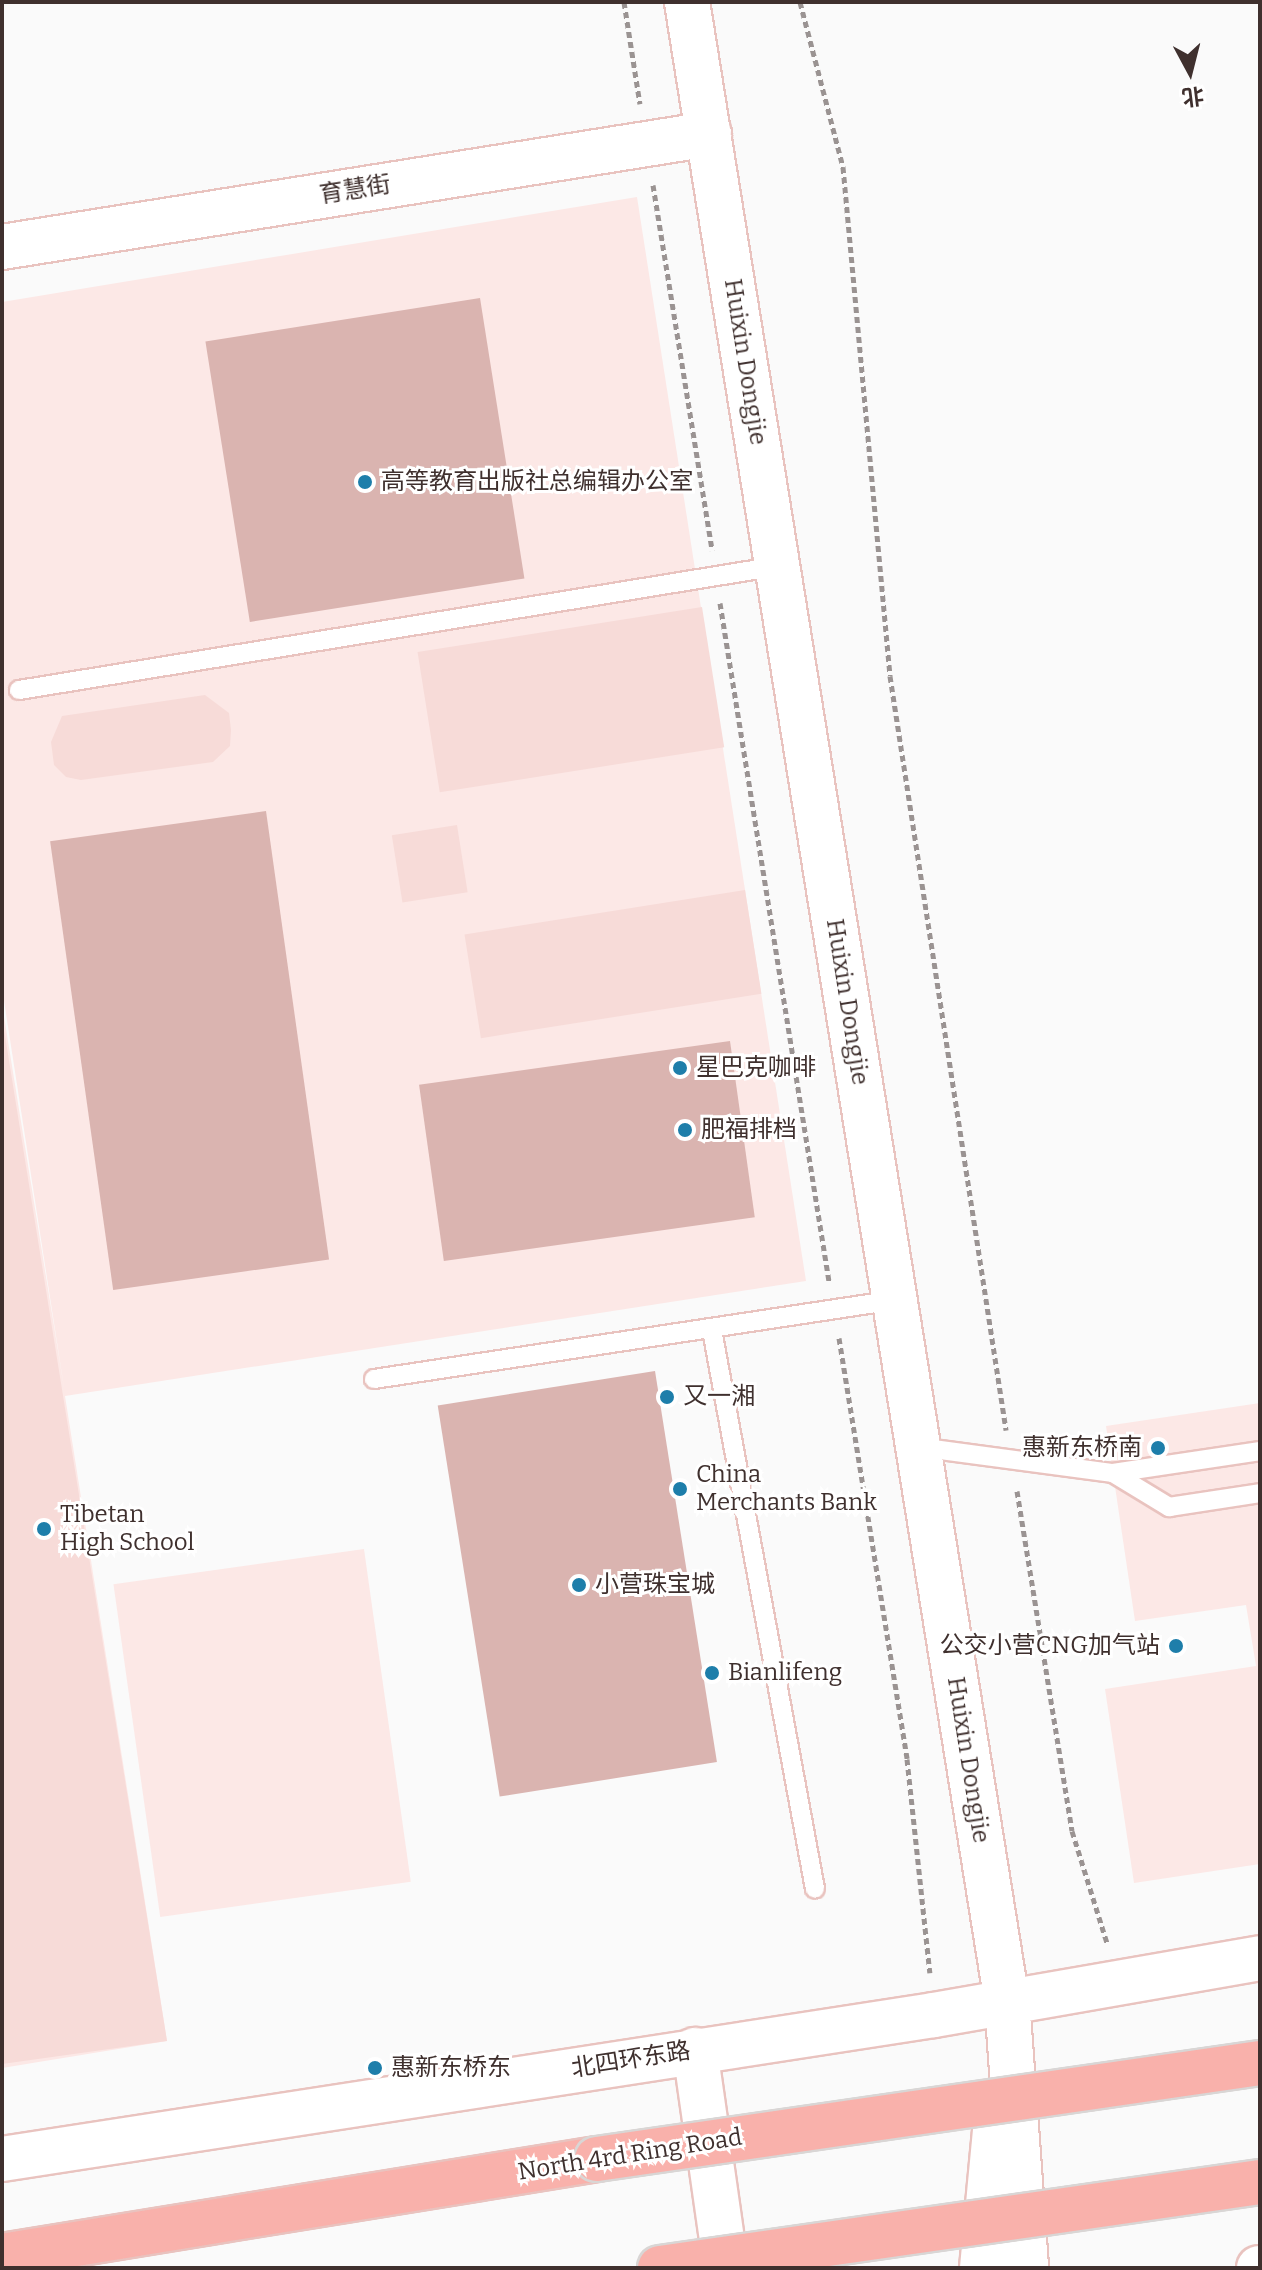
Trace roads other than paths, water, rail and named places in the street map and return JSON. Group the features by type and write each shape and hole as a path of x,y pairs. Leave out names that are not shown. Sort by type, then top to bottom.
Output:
{"highway":[{"name":"North 4rd Ring Road","path":"2,2256 597,2159 1260,2063"},
{"path":"660,2268 1260,2182"}],"street":[{"name":"Huixin Dongjie","path":"687,2 1007,2001"},
{"name":"育慧街","path":"2,247 709,134"},
{"name":"北四环东路","path":"2,2159 934,2015 1260,1958"},
{"path":"982,2268 1007,2001"},
{"path":"1007,2001 1026,2268"},
{"path":"695,2050 726,2268"}],"lane":[{"path":"19,690 778,566"},
{"path":"374,1379 834,1312 895,1300"},
{"path":"712,1330 815,1889"},
{"path":"918,1447 1113,1473 1260,1451"},
{"path":"1113,1473 1169,1507 1260,1493"}],"place":[{"name":"高等教育出版社总编辑办公室","path":"365,482"},
{"name":"星巴克咖啡","path":"680,1068"},
{"name":"肥福排档","path":"685,1130"},
{"name":"又一湘","path":"667,1397"},
{"name":"惠新东桥南","path":"1158,1448"},
{"name":"China Merchants Bank","path":"680,1489"},
{"name":"Tibetan High School","path":"44,1529"},
{"name":"小营珠宝城","path":"579,1585"},
{"name":"公交小营CNG加气站","path":"1176,1646"},
{"name":"Bianlifeng","path":"712,1673"},
{"name":"惠新东桥东","path":"375,2068"}]}
